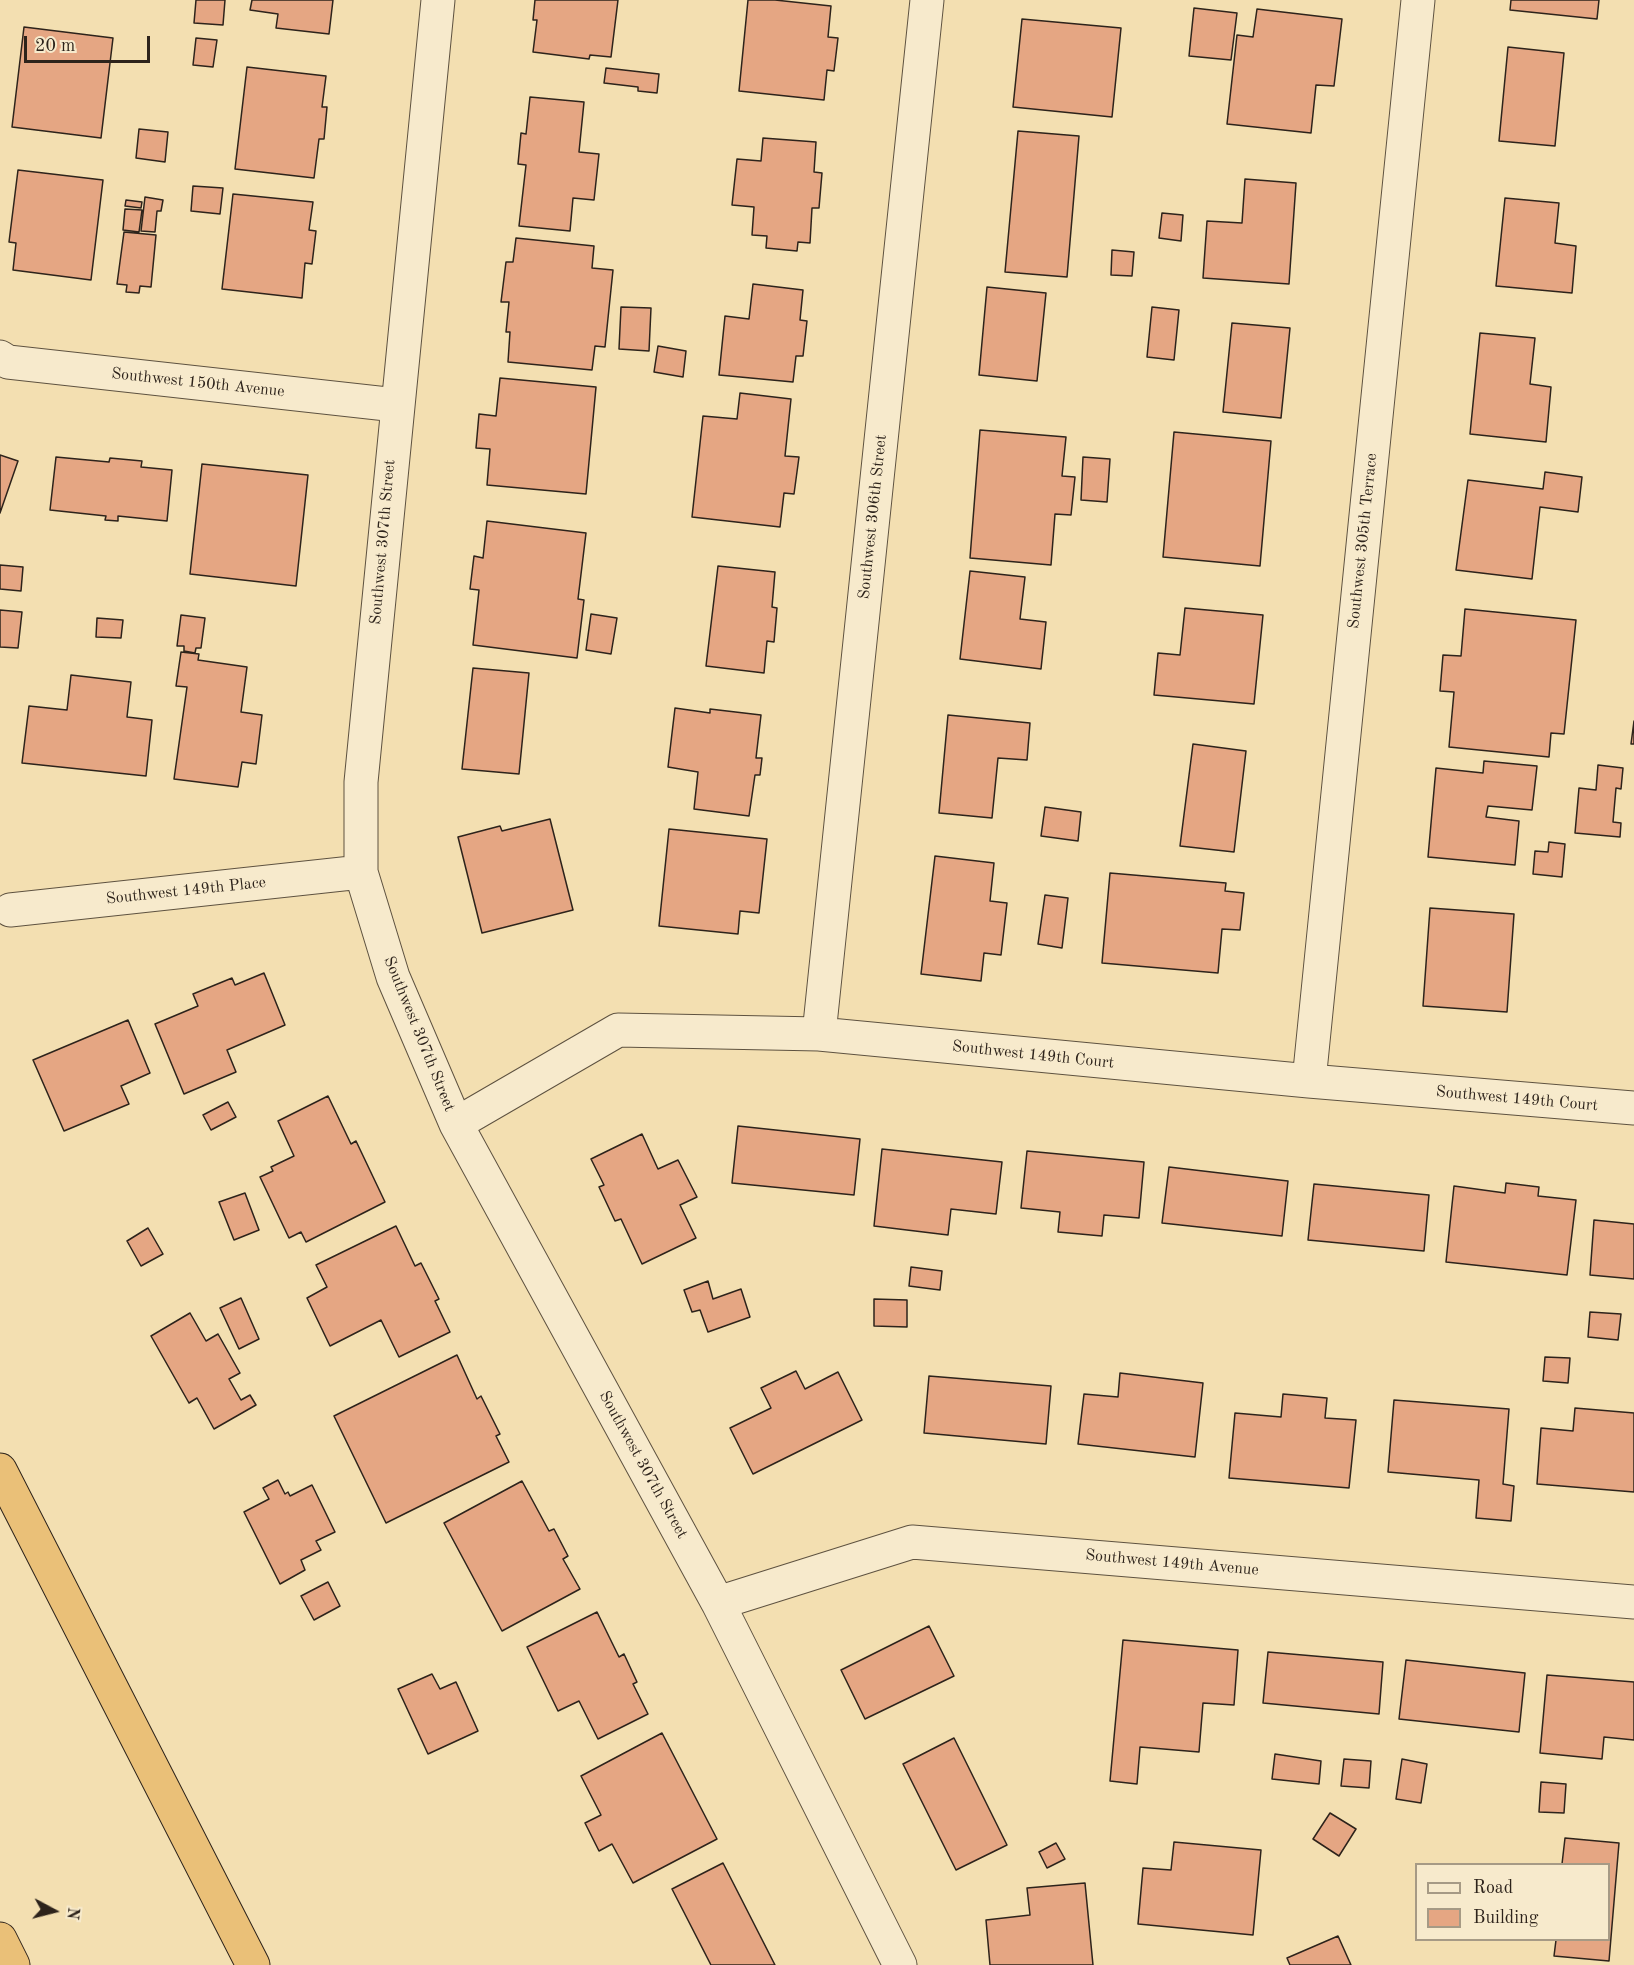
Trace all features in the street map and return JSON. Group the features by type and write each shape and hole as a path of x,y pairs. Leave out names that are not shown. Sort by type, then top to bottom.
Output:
{"highway":[{"path":"0,1470 253,1965"},
{"path":"0,1940 13,1965"}],"street":[{"name":"Southwest 307th Street","path":"438,0 396,405 361,782 361,872 393,977 456,1124 718,1603 900,1965"},
{"name":"Southwest 306th Street","path":"819,1034 927,0"},
{"name":"Southwest 305th Terrace","path":"1309,1082 1418,0"},
{"name":"Southwest 150th Avenue","path":"0,357 9,362 396,405"},
{"name":"Southwest 149th Place","path":"10,910 361,872"},
{"name":"Southwest 149th Court","path":"456,1124 618,1030 819,1034 1309,1082 1634,1108"},
{"name":"Southwest 149th Avenue","path":"718,1603 912,1542 1634,1602"}],"building":[{"path":"196,0 225,0 223,25 194,23"},
{"path":"252,0 333,0 329,34 276,28 278,14 250,10"},
{"path":"535,0 618,0 611,57 590,55 589,59 533,52 537,20 533,20"},
{"path":"748,0 775,0 831,6 828,37 838,38 834,71 827,70 824,100 739,91"},
{"path":"1511,0 1599,0 1597,19 1510,10"},
{"path":"1194,8 1237,13 1231,60 1189,56"},
{"path":"1257,9 1342,19 1334,86 1316,85 1311,133 1227,124 1237,35 1253,37"},
{"path":"1022,19 1121,28 1112,117 1013,107"},
{"path":"24,27 113,38 101,138 12,127"},
{"path":"196,38 217,40 213,67 193,65"},
{"path":"1508,47 1564,53 1555,146 1499,141"},
{"path":"247,67 326,76 322,107 327,107 324,139 319,139 314,178 235,169"},
{"path":"606,68 659,74 657,93 638,91 638,87 604,83"},
{"path":"530,97 584,102 579,152 599,154 594,200 573,198 570,231 519,226 526,165 518,164 521,133 526,134"},
{"path":"139,129 168,132 165,162 136,158"},
{"path":"1018,131 1079,136 1067,277 1005,272"},
{"path":"763,138 816,142 814,172 822,173 819,208 812,208 810,243 798,242 797,251 766,248 767,236 752,235 754,207 732,205 737,159 761,161"},
{"path":"18,170 103,180 91,280 13,270 16,243 9,242"},
{"path":"1245,179 1296,183 1289,284 1203,278 1207,221 1242,223"},
{"path":"193,186 223,188 220,214 191,211"},
{"path":"233,194 313,202 309,230 316,231 312,264 305,263 302,298 222,289"},
{"path":"145,197 163,200 161,211 157,211 155,232 141,231"},
{"path":"1505,198 1559,203 1555,243 1576,246 1572,293 1496,286"},
{"path":"126,200 142,202 141,208 125,206"},
{"path":"125,209 142,210 139,232 123,230"},
{"path":"1162,213 1183,215 1181,241 1159,238"},
{"path":"124,232 156,235 151,287 140,286 139,293 126,292 127,285 117,284"},
{"path":"516,238 594,246 592,268 613,270 605,347 595,346 592,370 508,362 510,332 506,332 509,302 501,302 506,262 513,262"},
{"path":"1112,250 1134,252 1132,276 1111,275"},
{"path":"753,284 803,290 800,320 807,321 803,356 796,356 793,382 719,375 725,316 749,319"},
{"path":"987,287 1046,293 1037,381 979,375"},
{"path":"621,307 651,308 649,351 619,349"},
{"path":"1152,307 1179,310 1174,360 1147,357"},
{"path":"1232,323 1290,328 1281,418 1223,412"},
{"path":"1480,333 1535,338 1530,384 1551,387 1546,442 1470,434"},
{"path":"658,346 686,351 683,377 654,372"},
{"path":"500,378 596,387 586,494 487,485 490,449 476,448 479,414 496,416"},
{"path":"740,393 791,399 785,456 799,457 794,494 784,493 780,527 692,517 703,416 737,419"},
{"path":"980,430 1066,437 1062,476 1075,477 1071,515 1055,514 1051,565 970,558"},
{"path":"1174,432 1271,441 1260,566 1163,557"},
{"path":"0,455 18,461 0,513"},
{"path":"56,457 109,462 110,458 142,461 141,467 172,470 167,521 118,516 118,521 105,520 106,516 50,510"},
{"path":"1083,457 1110,459 1107,502 1081,500"},
{"path":"202,464 308,475 296,586 190,574"},
{"path":"1545,472 1582,477 1578,512 1540,507 1532,579 1456,570 1468,480 1543,489"},
{"path":"487,521 586,533 578,599 584,600 577,658 473,645 479,590 470,589 474,556 483,558"},
{"path":"0,565 23,567 21,591 0,589"},
{"path":"718,566 775,572 772,607 777,608 774,642 767,641 764,673 706,666"},
{"path":"970,571 1025,577 1020,619 1046,622 1041,669 960,659"},
{"path":"1185,608 1263,615 1254,704 1154,695 1158,653 1180,655"},
{"path":"1465,609 1576,620 1564,734 1551,733 1549,757 1449,747 1454,692 1440,691 1443,655 1461,656"},
{"path":"0,610 22,612 18,648 0,647"},
{"path":"591,614 617,618 611,654 586,650"},
{"path":"181,615 205,618 201,648 196,648 195,653 184,651 184,646 177,646"},
{"path":"97,618 123,620 121,638 96,637"},
{"path":"181,652 199,654 198,660 247,667 241,712 262,715 256,764 242,762 238,787 174,779 187,687 176,686"},
{"path":"473,668 529,673 519,774 462,769"},
{"path":"71,675 131,682 127,717 152,720 146,776 22,763 29,706 67,710"},
{"path":"675,708 710,713 710,709 761,715 756,758 762,758 760,775 755,775 749,816 694,809 698,772 668,767"},
{"path":"948,715 1030,723 1027,760 998,758 992,818 939,813"},
{"path":"1634,721 1634,744 1631,744"},
{"path":"1193,744 1246,751 1234,852 1180,846"},
{"path":"1484,761 1537,766 1532,810 1488,806 1486,817 1519,821 1515,865 1428,857 1436,768 1483,773"},
{"path":"1598,765 1623,768 1621,789 1616,788 1613,822 1621,823 1620,837 1575,833 1579,788 1596,790"},
{"path":"1045,807 1081,812 1078,841 1041,836"},
{"path":"550,819 573,910 482,933 458,837 500,826 502,831"},
{"path":"669,829 767,839 759,913 740,911 738,934 659,926"},
{"path":"1549,842 1565,844 1562,877 1533,874 1535,851 1548,852"},
{"path":"935,856 994,863 990,901 1007,903 1001,955 984,953 981,981 921,974"},
{"path":"1110,873 1226,883 1225,891 1244,893 1240,930 1222,929 1218,973 1102,963"},
{"path":"1045,895 1068,898 1062,948 1038,944"},
{"path":"1430,908 1514,914 1507,1012 1423,1006"},
{"path":"264,973 285,1025 227,1050 236,1072 184,1094 155,1024 198,1006 193,994 232,978 235,985"},
{"path":"128,1020 150,1073 121,1086 129,1104 64,1131 33,1060"},
{"path":"328,1096 351,1144 356,1141 385,1202 306,1242 301,1232 289,1238 260,1177 273,1171 271,1167 294,1156 278,1121"},
{"path":"228,1102 236,1117 211,1130 203,1115"},
{"path":"738,1126 860,1139 854,1195 732,1183"},
{"path":"642,1134 658,1169 678,1160 697,1197 680,1205 696,1238 642,1264 621,1219 615,1221 599,1187 604,1185 591,1159"},
{"path":"882,1149 1002,1162 996,1214 951,1209 948,1235 874,1226"},
{"path":"1027,1151 1144,1162 1139,1218 1104,1215 1102,1236 1058,1232 1060,1212 1021,1208"},
{"path":"1169,1167 1288,1181 1282,1236 1162,1223"},
{"path":"1506,1183 1539,1187 1538,1196 1576,1200 1567,1275 1446,1262 1454,1186 1505,1193"},
{"path":"1314,1184 1429,1195 1424,1251 1308,1240"},
{"path":"245,1193 259,1230 234,1240 219,1202"},
{"path":"1594,1220 1634,1224 1634,1279 1590,1275"},
{"path":"396,1226 415,1266 421,1263 439,1299 435,1301 450,1332 399,1357 381,1320 330,1346 307,1298 327,1287 316,1265"},
{"path":"148,1228 163,1254 141,1266 127,1241"},
{"path":"911,1267 942,1271 940,1290 909,1286"},
{"path":"708,1281 713,1299 741,1289 750,1317 708,1332 700,1310 692,1312 684,1290"},
{"path":"241,1298 259,1339 239,1349 220,1308"},
{"path":"874,1299 907,1300 907,1327 874,1326"},
{"path":"1590,1312 1621,1314 1618,1340 1588,1337"},
{"path":"190,1313 206,1341 218,1334 240,1373 229,1379 241,1400 250,1395 256,1405 214,1429 197,1398 189,1403 151,1336"},
{"path":"457,1355 477,1399 481,1396 500,1434 496,1436 509,1462 386,1523 334,1416"},
{"path":"1545,1357 1570,1358 1568,1383 1543,1381"},
{"path":"796,1371 805,1389 838,1372 862,1420 753,1474 730,1428 771,1408 761,1388"},
{"path":"1120,1373 1203,1383 1195,1457 1078,1444 1084,1394 1118,1397"},
{"path":"929,1376 1051,1386 1046,1444 924,1433"},
{"path":"1283,1394 1327,1398 1325,1418 1356,1420 1349,1488 1229,1478 1235,1413 1281,1417"},
{"path":"1394,1400 1509,1409 1503,1484 1514,1486 1511,1521 1476,1518 1479,1480 1388,1472"},
{"path":"1575,1408 1634,1413 1634,1492 1537,1484 1541,1428 1573,1431"},
{"path":"278,1480 285,1494 288,1492 290,1496 312,1485 335,1532 316,1541 321,1550 301,1560 305,1570 280,1584 244,1512 269,1499 263,1488"},
{"path":"522,1481 549,1531 554,1529 568,1556 563,1559 580,1589 502,1631 444,1523"},
{"path":"328,1582 340,1606 314,1620 301,1596"},
{"path":"597,1612 619,1657 624,1654 637,1682 633,1684 648,1714 598,1739 579,1701 558,1711 527,1647"},
{"path":"929,1626 954,1676 865,1719 841,1670"},
{"path":"1123,1640 1238,1650 1234,1705 1203,1703 1199,1752 1140,1747 1137,1784 1110,1781"},
{"path":"1268,1652 1383,1662 1379,1714 1263,1703"},
{"path":"1406,1660 1525,1673 1519,1732 1399,1719"},
{"path":"432,1674 440,1689 456,1682 478,1731 428,1754 398,1689"},
{"path":"1547,1675 1634,1682 1634,1740 1604,1737 1602,1759 1540,1753"},
{"path":"662,1733 717,1839 633,1883 612,1844 599,1851 585,1823 601,1815 581,1776"},
{"path":"954,1738 1007,1845 956,1870 903,1764"},
{"path":"1275,1754 1321,1761 1319,1784 1272,1779"},
{"path":"1344,1759 1371,1761 1369,1788 1341,1786"},
{"path":"1402,1759 1427,1764 1421,1803 1396,1799"},
{"path":"1541,1782 1566,1784 1564,1813 1539,1812"},
{"path":"1330,1813 1356,1829 1339,1856 1313,1839"},
{"path":"1565,1838 1619,1843 1609,1961 1554,1956 1556,1941 1610,1941 1610,1863 1562,1863"},
{"path":"1174,1842 1261,1850 1253,1935 1138,1924 1143,1868 1171,1870"},
{"path":"1056,1843 1065,1859 1047,1868 1039,1852"},
{"path":"723,1863 775,1965 711,1965 672,1889"},
{"path":"1085,1883 1093,1965 990,1965 986,1920 1030,1915 1027,1888"},
{"path":"1338,1936 1351,1965 1290,1965 1287,1958"}]}
